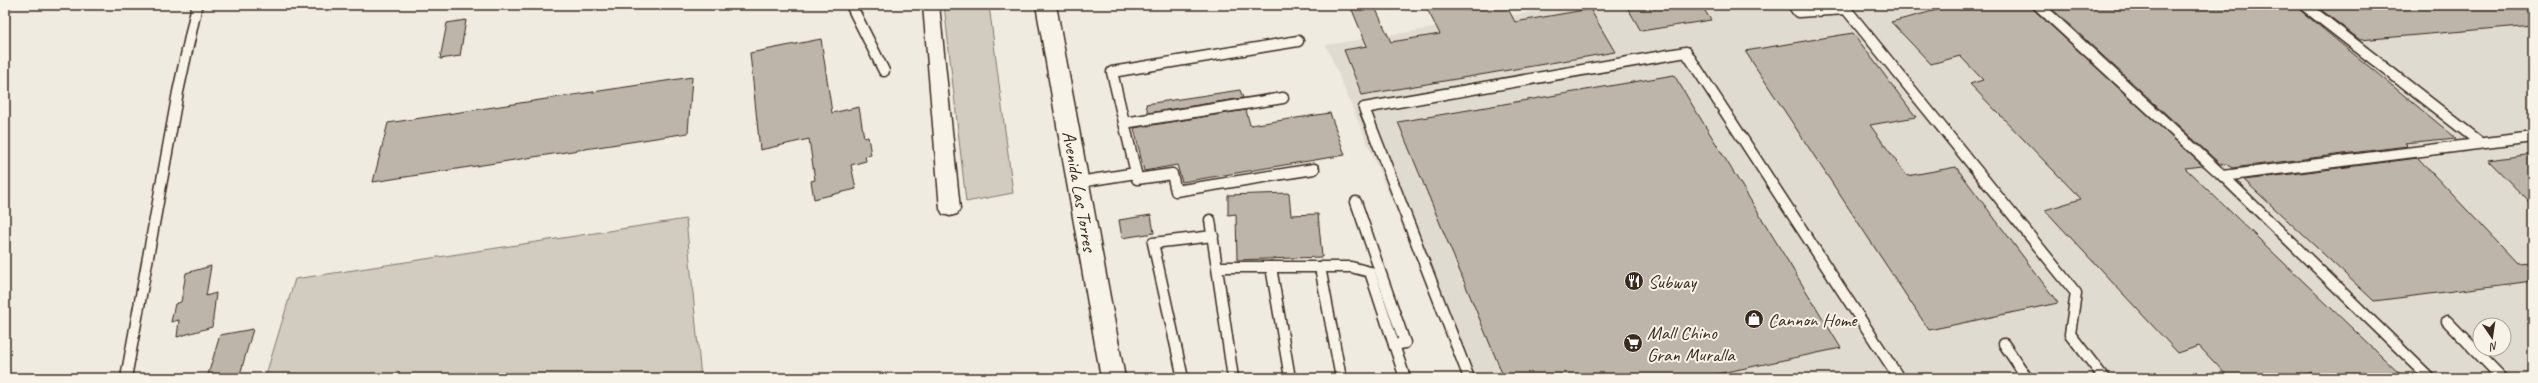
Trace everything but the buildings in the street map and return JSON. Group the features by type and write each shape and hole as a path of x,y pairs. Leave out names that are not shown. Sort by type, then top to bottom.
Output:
{"street":[{"path":"931,5 950,209"},
{"name":"Avenida Las Torres","path":"1046,5 1113,378"}],"lane":[{"path":"126,378 178,92 198,5"},
{"path":"851,5 884,71"},
{"path":"1793,5 1798,12 1846,9 2076,293 2070,334 2104,378"},
{"path":"2038,5 2223,176 2430,378"},
{"path":"2304,5 2481,143"},
{"path":"1298,41 1112,72 1137,179 1172,174 1176,191 1314,169"},
{"path":"1470,378 1364,108 1686,52 1899,378"},
{"path":"1124,123 1283,98"},
{"path":"2223,176 2533,137"},
{"path":"1079,182 1136,173"},
{"path":"1356,202 1405,343 1394,345"},
{"path":"1210,220 1234,378"},
{"path":"1183,378 1153,243 1213,236"},
{"path":"1217,267 1351,267 1370,272 1405,378"},
{"path":"1271,267 1290,378"},
{"path":"1320,267 1341,378"},
{"path":"2447,321 2502,378"},
{"path":"2004,344 2027,378"}],"shaded area":[{"path":"944,5 989,5 1013,193 966,202"},
{"path":"1578,5 2533,5 2533,378 1466,378 1326,45"},
{"path":"686,219 701,378 265,378 295,279"}],"place":[{"name":"Subway","path":"1634,281"},
{"name":"Cannon Home","path":"1754,319"},
{"name":"Mall Chino Gran Muralla","path":"1633,343"}]}
